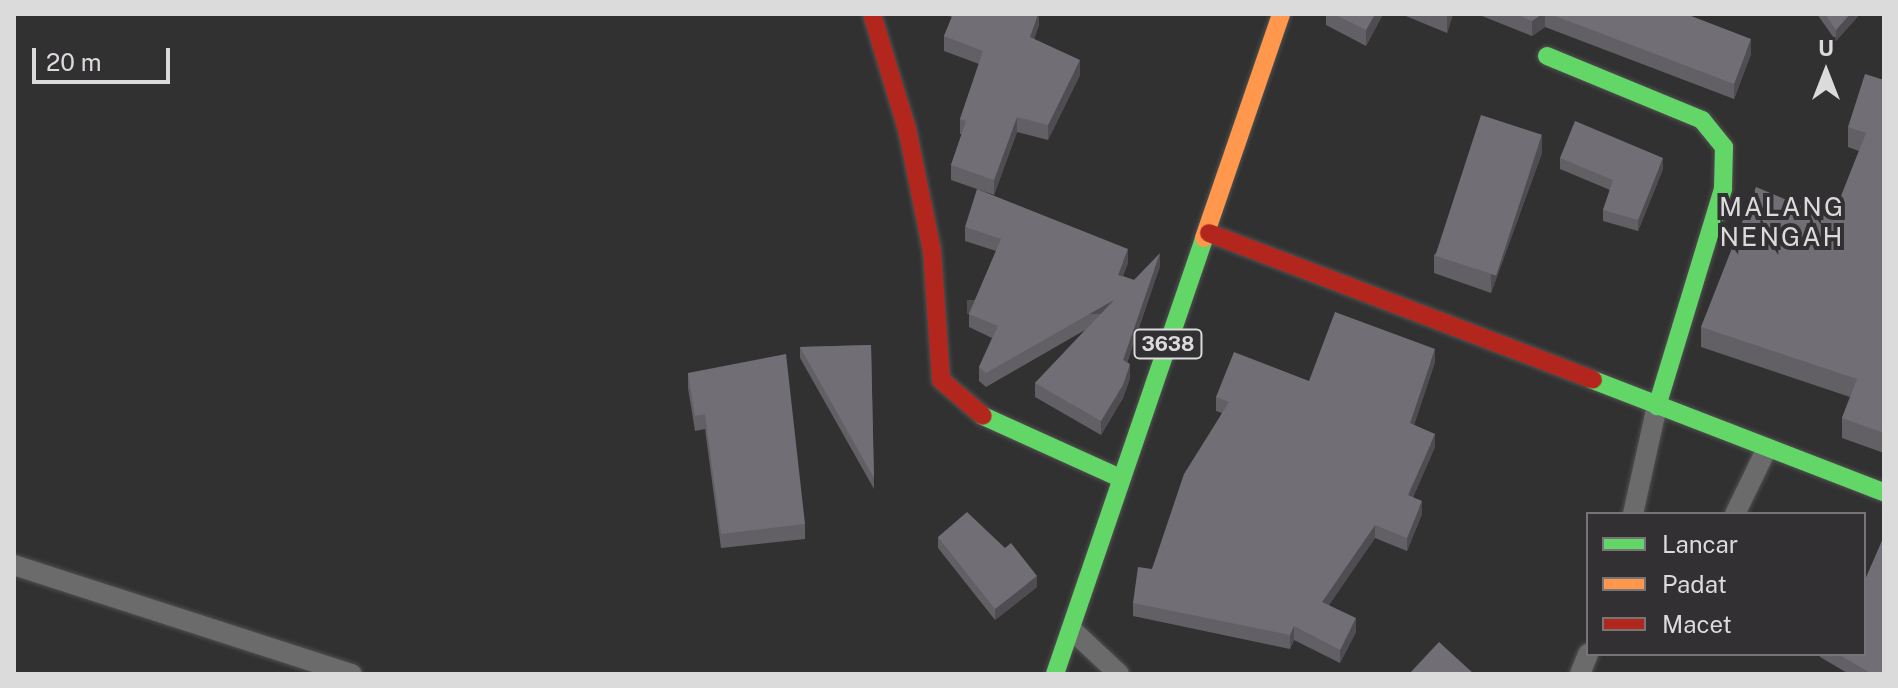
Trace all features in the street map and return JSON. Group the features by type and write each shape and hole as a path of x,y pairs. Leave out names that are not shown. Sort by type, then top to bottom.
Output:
{"street":[{"path":"872,14 907,129 932,251 941,380 979,414 1120,478"},
{"name":"3638","path":"1055,674 1073,631 1120,478 1209,233 1281,14"},
{"path":"1547,56 1702,120 1724,147 1723,189 1657,406"},
{"path":"1209,233 1884,492"}],"lane":[{"path":"1633,512 1657,406"},
{"path":"1736,512 1767,448"},
{"path":"14,565 352,674"},
{"path":"1073,631 1119,674"}],"building":[{"path":"953,14 1038,14 1030,37 1080,60 1048,125 1017,117 994,180 951,165 966,121 960,119 983,51 944,36"},
{"path":"1334,14 1375,14 1366,30"},
{"path":"1516,14 1542,14 1532,21"},
{"path":"1550,14 1686,14 1751,39 1734,84"},
{"path":"1825,14 1850,14 1836,30"},
{"path":"1865,74 1884,80 1884,433 1842,418 1857,379 1701,327 1756,187 1832,219 1866,133 1848,127"},
{"path":"1481,115 1542,135 1496,276 1435,256"},
{"path":"1575,121 1663,158 1638,220 1603,210 1613,180 1560,158"},
{"path":"977,189 1128,249 1118,275 1134,280 1160,253 1123,360 1130,364 1123,385 1101,421 1035,383 1114,300 986,373 979,367 998,326 969,314 1001,239 965,227"},
{"path":"1335,312 1435,349 1410,423 1435,434 1408,495 1422,501 1407,538 1375,525 1322,602 1356,618 1340,650 1294,626 1290,635 1133,603 1138,567 1152,569 1184,474 1229,402 1216,397 1234,352 1309,381"},
{"path":"871,345 874,478 800,347"},
{"path":"786,354 805,524 721,534 705,414 695,416 688,373"},
{"path":"967,512 1005,548 1011,543 1037,576 995,609 938,537"},
{"path":"1884,536 1884,674 1872,674 1841,656 1866,656 1866,577"},
{"path":"1439,642 1474,674 1409,674"}],"traffic: fast":[{"path":"1547,56 1702,120 1724,147 1723,189 1657,406"},
{"path":"1055,674 1204,238"},
{"path":"1593,380 1884,492"},
{"path":"983,416 1120,478"}],"traffic: slow":[{"path":"1204,238 1281,14"}],"traffic: jam":[{"path":"872,14 907,129 932,251 941,380 983,416"},
{"path":"1209,233 1593,380"}],"district":[{"name":"MALANG NENGAH","path":"1782,222"}]}
